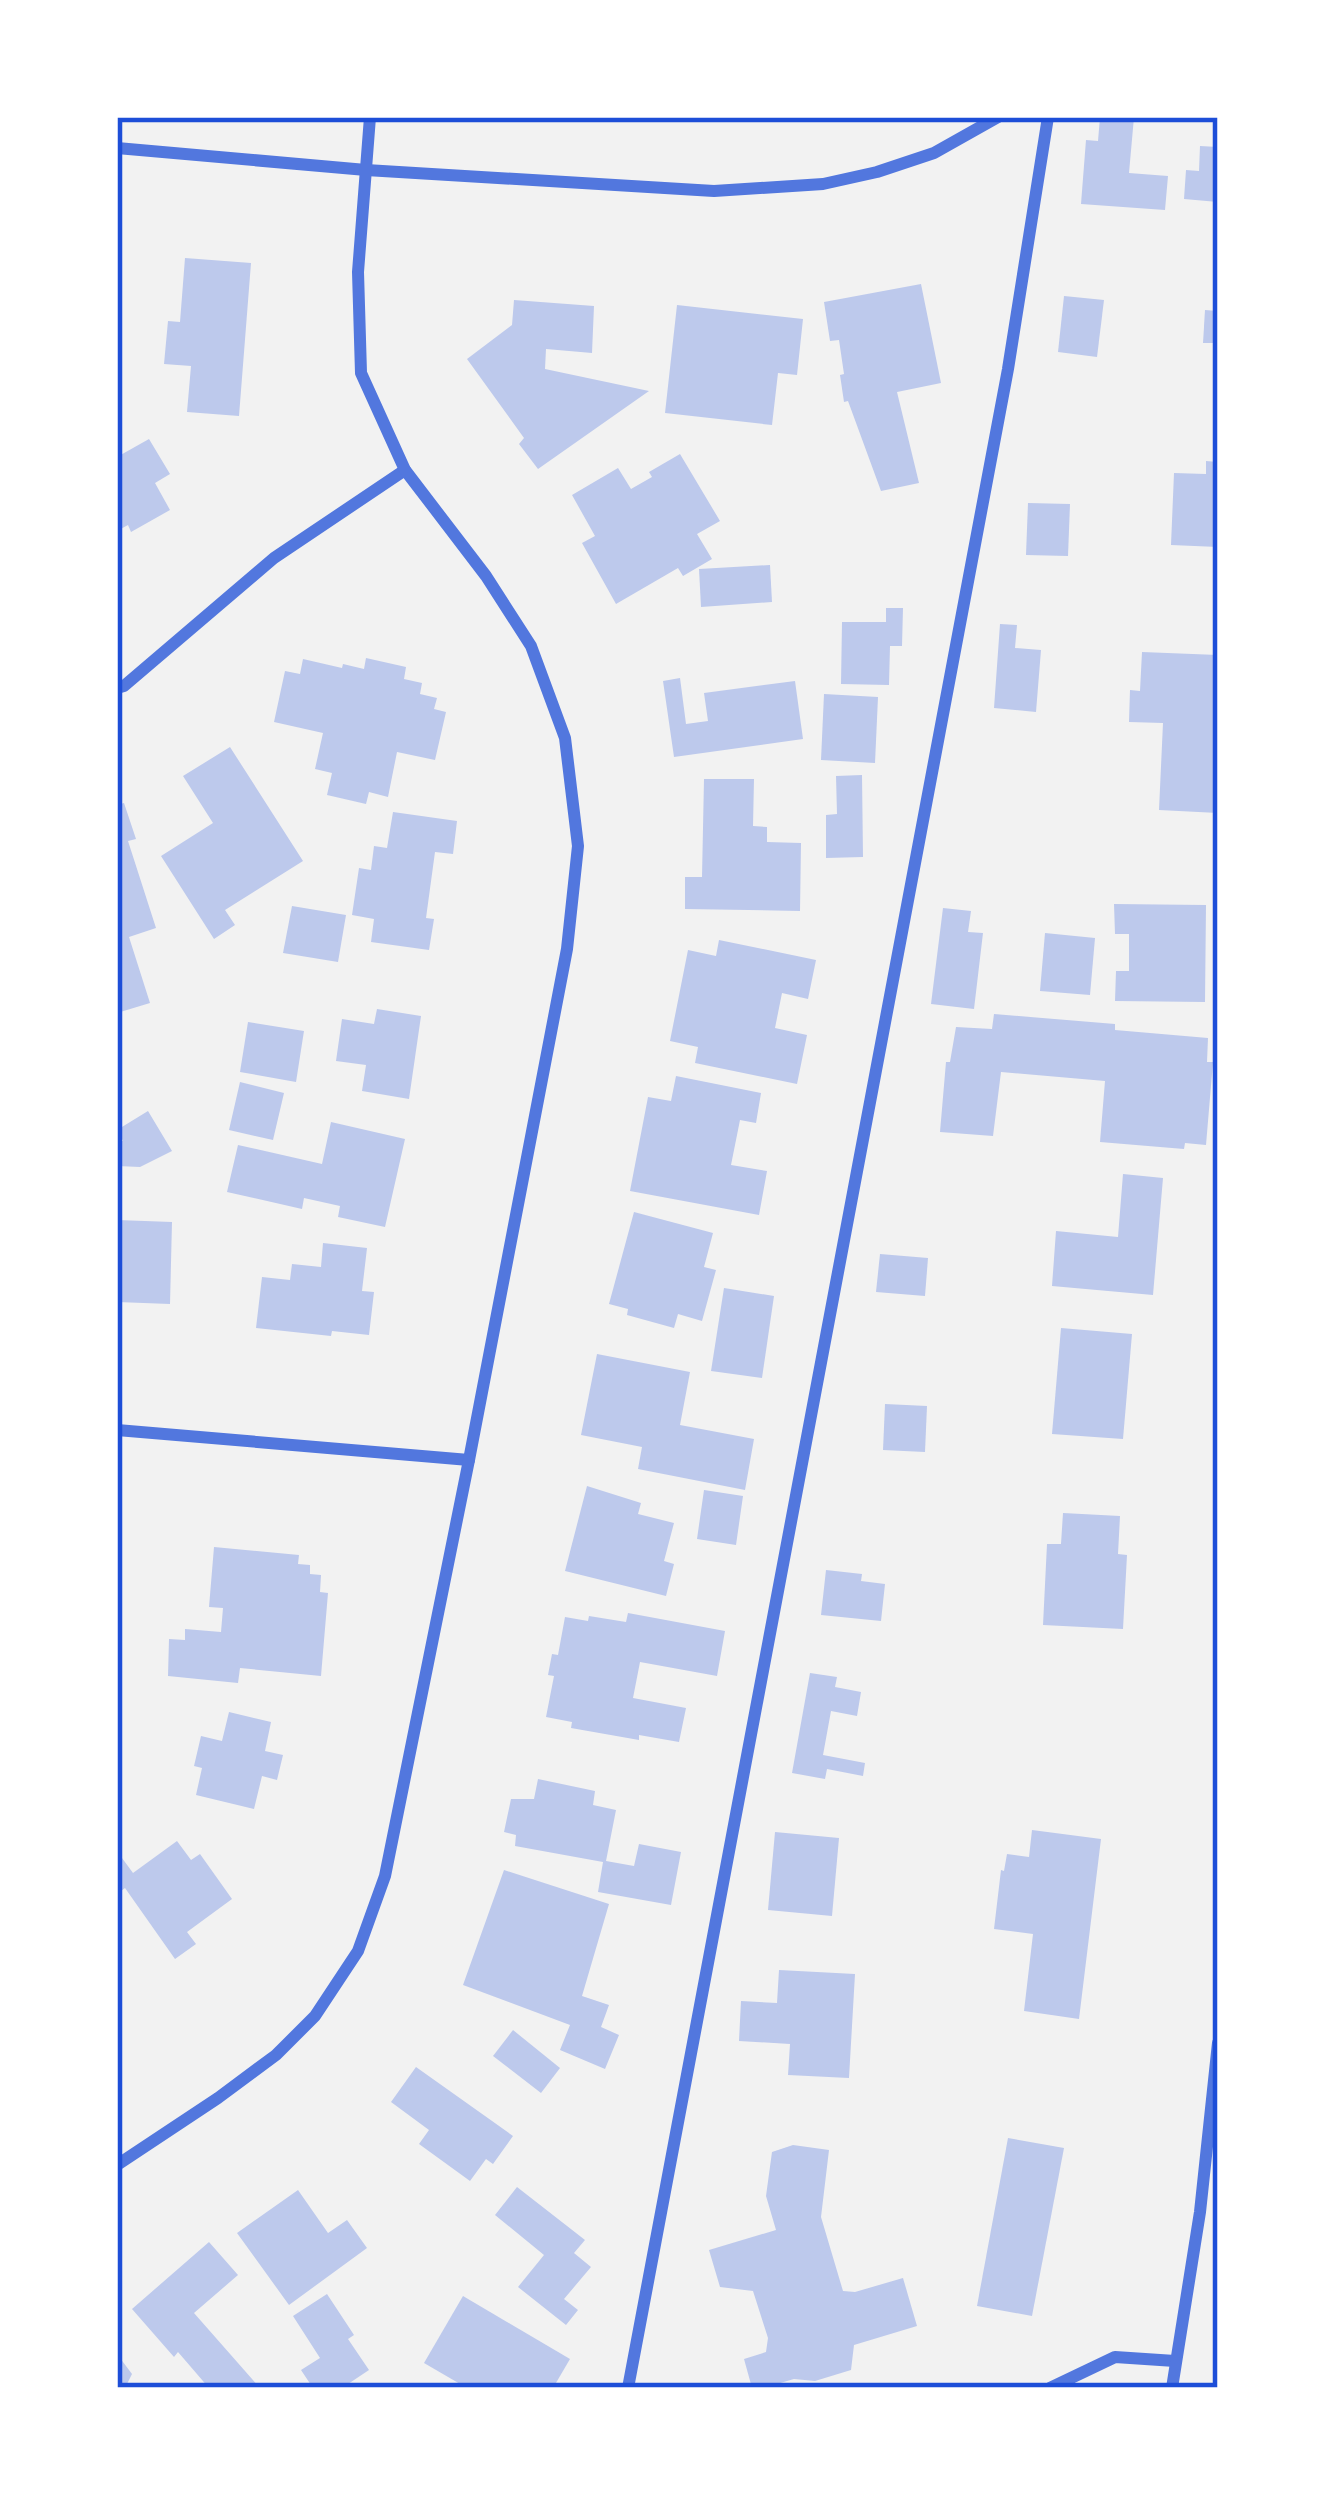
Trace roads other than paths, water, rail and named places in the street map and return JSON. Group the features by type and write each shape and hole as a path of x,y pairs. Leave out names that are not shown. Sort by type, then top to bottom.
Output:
{"street":[{"path":"117,2165 275,2055 315,2016 358,1951 385,1876 567,949 578,846 565,738 531,646 486,576 405,470 361,373 358,272 370,117"},
{"path":"117,148 365,170 714,191 823,184 877,172 934,153 998,117"},
{"path":"628,2388 1004,393 1048,117"},
{"path":"117,688 274,558 405,470"},
{"path":"117,1430 469,1460"},
{"path":"1172,2388 1200,2212 1218,2043"},
{"path":"1050,2388 1115,2356 1175,2361"}]}
